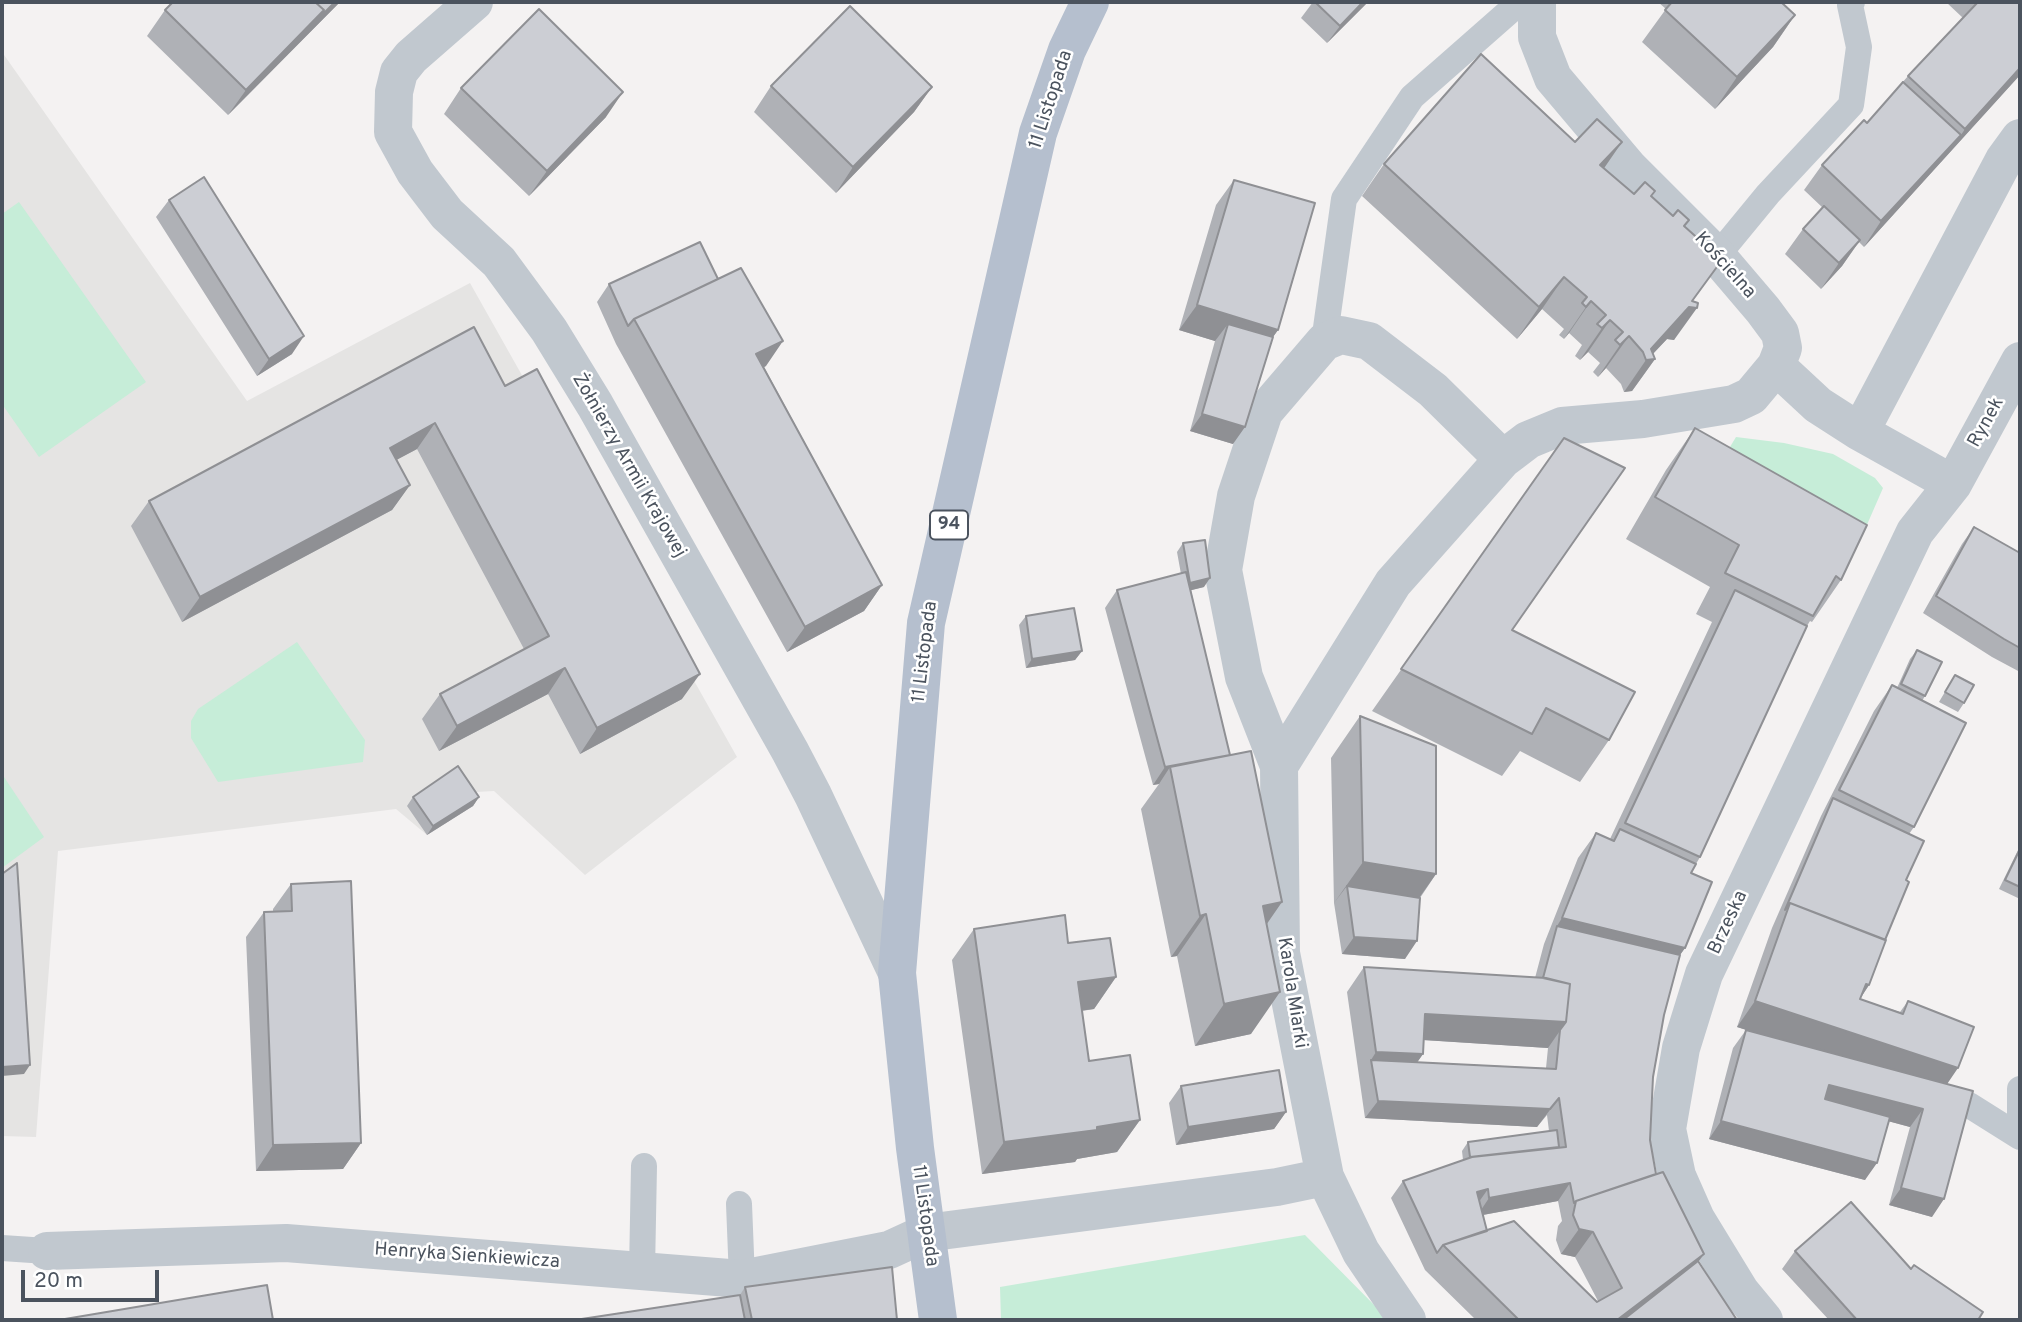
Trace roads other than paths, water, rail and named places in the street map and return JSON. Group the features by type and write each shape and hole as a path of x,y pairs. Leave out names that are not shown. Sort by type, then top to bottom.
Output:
{"main road":[{"name":"11 Listopada","path":"938,1320 897,973 926,623 1038,133 1068,50 1090,2"}],"street":[{"name":"Żołnierzy Armii Krajowej","path":"474,2 411,57 400,72 394,92 393,132 415,172 447,214 499,262 549,330 595,405 790,751 897,973"},
{"name":"Kościelna","path":"1537,2 1537,37 1553,78 1629,168 1717,256 1780,333 1783,348 1776,366"},
{"path":"1860,432 2004,160 2020,138"},
{"path":"1279,766 1244,677 1223,570 1236,496 1264,412 1324,342 1341,335 1369,341 1433,390 1503,459"},
{"name":"Rynek","path":"1915,532 1953,484 2020,361"},
{"path":"1279,766 1393,583 1503,459 1528,440 1562,426 1643,419 1734,404 1751,396 1776,366 1818,405 1953,484"},
{"name":"Brzeska","path":"1764,1320 1740,1291 1696,1219 1677,1176 1667,1129 1681,1048 1704,974 1915,532"},
{"name":"Karola Miarki","path":"1279,766 1281,953 1325,1177 1361,1252 1407,1320"},
{"path":"926,1233 1277,1187 1325,1177"},
{"name":"Henryka Sienkiewicza","path":"47,1251 286,1243 742,1279 889,1250 926,1233"}],"lane":[{"path":"1324,342 1345,199 1412,97 1520,2"},
{"path":"1717,256 1768,194 1851,104 1859,47 1850,5 1852,2"},
{"path":"2020,1089 2020,1115"},
{"path":"1969,1105 2020,1137"},
{"path":"642,1271 644,1166"},
{"path":"739,1203 742,1279"},
{"name":"Henryka Sienkiewicza","path":"2,1248 47,1251"}]}
